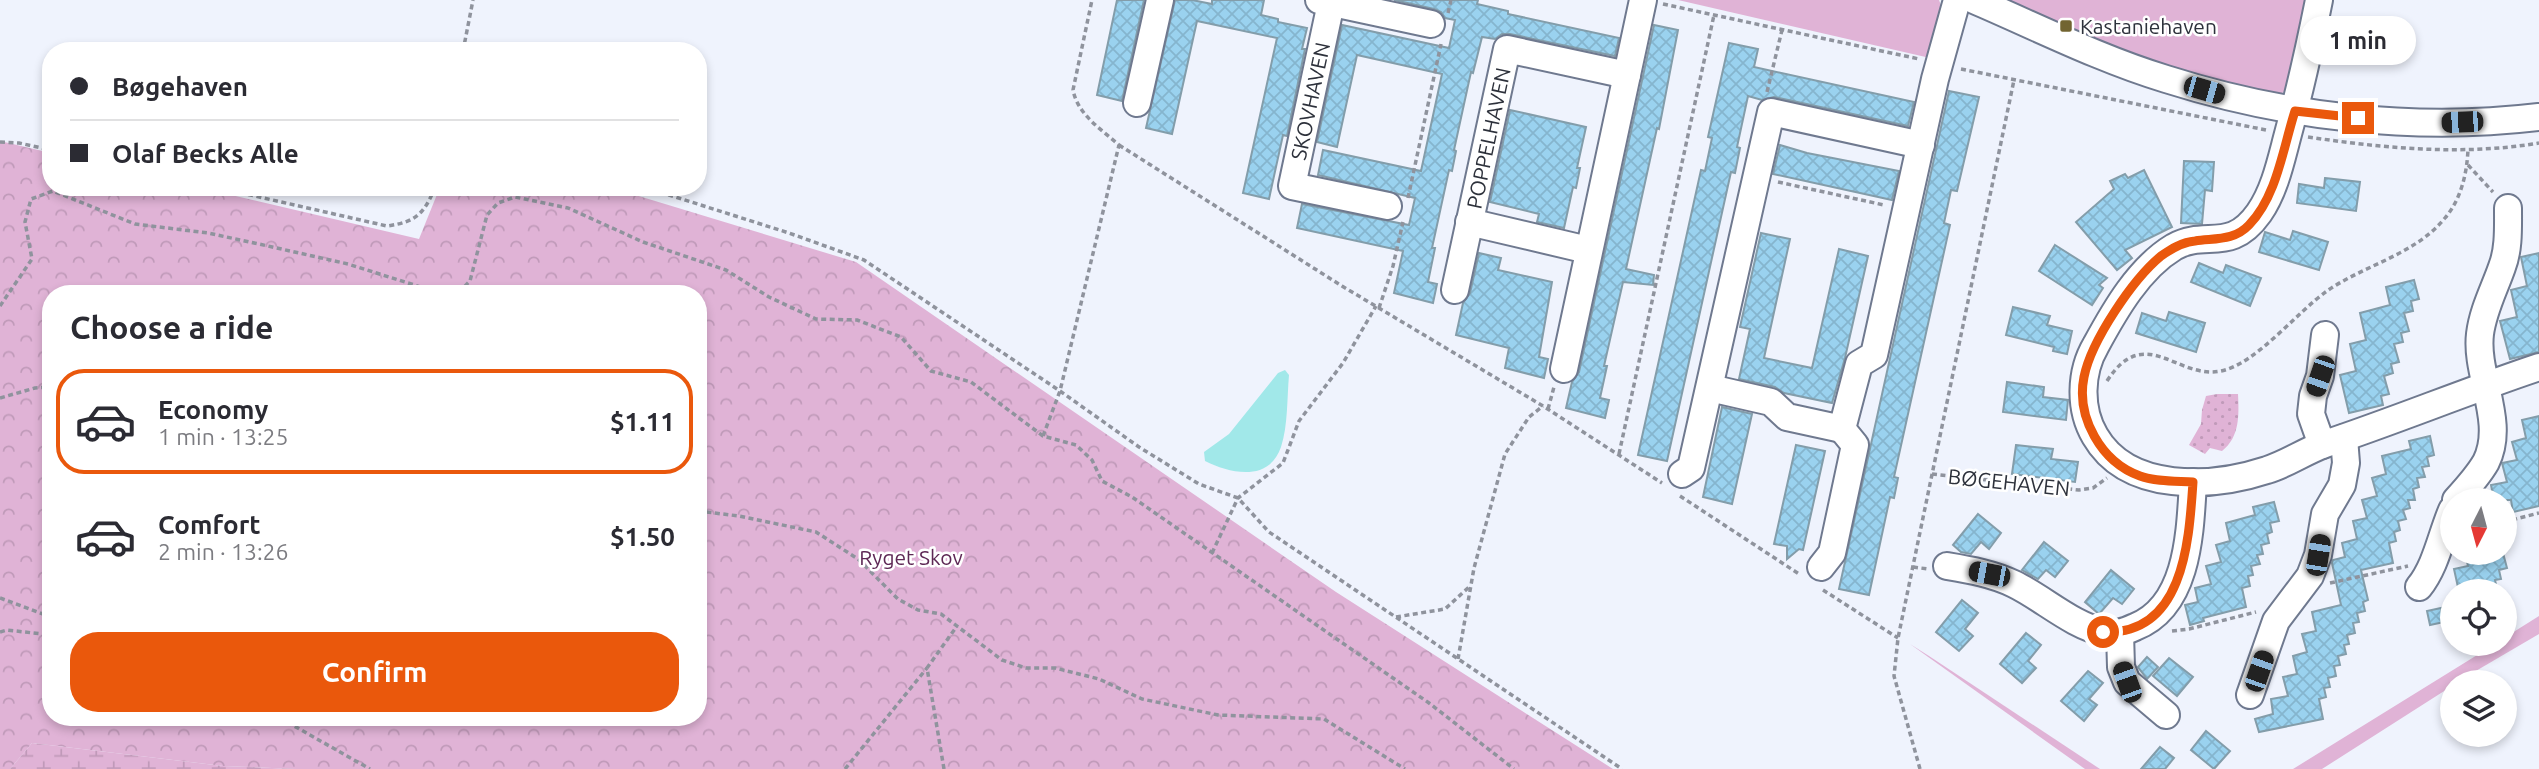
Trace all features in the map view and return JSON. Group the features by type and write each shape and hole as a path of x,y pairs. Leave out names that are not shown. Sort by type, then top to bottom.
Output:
{"street":[{"path":"1138,103 1160,0"},
{"path":"1842,429 1858,364 1874,355 1957,0"},
{"path":"1974,0 2107,58 2164,79 2224,96 2291,123 2442,123 2539,117"},
{"path":"2319,0 2277,175 2260,211 2248,226 2236,234 2218,240 2194,241 2177,246 2160,257 2123,299 2093,349 2084,376 2083,403 2090,428 2101,448 2119,464 2140,476 2193,482 2236,478 2268,470 2333,441 2539,367"},
{"path":"1564,369 1627,75 1651,1"},
{"name":"SKOVHAVEN","path":"1400,206 1292,186 1336,2 1441,26"},
{"name":"POPPELHAVEN","path":"1455,290 1507,49 1627,75"},
{"path":"1675,484 1692,468 1771,112 1921,145"},
{"path":"2466,488 2487,459 2492,439 2491,417 2479,355 2480,334 2484,312 2503,264 2508,237 2508,208"},
{"name":"POPPELHAVEN","path":"1469,222 1588,250"},
{"path":"2250,695 2276,621 2310,576 2318,555 2325,514 2342,485 2346,463 2333,441 2311,414 2313,396 2320,376 2325,335"},
{"path":"1710,388 1771,402 1787,417 1842,429 1855,445 1832,554 1817,578"},
{"path":"1947,566 1989,574 2015,585 2081,623 2103,632 2120,633 2147,623 2165,604 2180,578 2190,535 2193,482"},
{"path":"2419,587 2431,573 2440,543"},
{"path":"2120,633 2121,667 2127,682 2166,715"}],"path":[{"path":"465,42 473,0"},
{"path":"1092,0 1073,90 1076,103 1082,111 1119,145 1342,286 1543,406 1619,455 1675,484 1817,578 1898,638"},
{"path":"1212,553 1238,498 1283,463 1299,421 1343,363 1378,307 1393,267 1400,206 1441,26 1451,0"},
{"path":"1651,1 2014,80 2291,123 2364,145 2469,149 2539,144"},
{"path":"1619,455 1714,15"},
{"path":"1771,112 1765,101 1782,30"},
{"path":"1920,769 1894,677 1898,638 2014,80"},
{"path":"0,142 42,148"},
{"path":"1043,436 1060,391 1119,145"},
{"path":"2105,390 2107,380 2118,364 2137,354 2162,356 2199,371 2221,371 2245,361 2328,291 2416,243 2444,219 2461,193 2469,149"},
{"path":"2468,166 2508,208"},
{"path":"1757,177 1906,211"},
{"path":"0,306 33,259 25,222 31,199 42,195"},
{"path":"65,196 135,224 208,233 268,246 348,264 414,285"},
{"path":"255,196 387,226 410,222 429,204 432,196"},
{"path":"672,196 864,260 1139,447 1199,484 1238,498 1269,532 1622,769"},
{"path":"466,285 470,281 486,215 498,203 515,197 568,208 643,242 726,270 769,297 816,319 857,320 901,337 931,371 971,382 1043,436 1076,445 1092,460 1102,481 1132,498 1429,703 1514,769"},
{"path":"0,398 42,387"},
{"path":"1458,659 1470,585 1505,454 1529,417 1543,406"},
{"name":"BØGEHAVEN","path":"1932,474 2079,490 2093,488 2104,482 2119,464"},
{"path":"707,511 816,532 858,559 898,598 918,610 941,614 1002,660 1026,668 1055,667 1099,679 1142,699 1218,715 1324,719 1405,769"},
{"path":"2517,519 2539,513"},
{"path":"2147,623 2153,632 2189,629 2295,596 2434,560"},
{"path":"1396,617 1444,609 1470,585"},
{"path":"0,598 42,614"},
{"path":"845,769 928,668 957,626"},
{"path":"0,632 7,629 42,634"},
{"path":"928,668 944,769"},
{"path":"294,726 370,769"}],"green space":[{"path":"1678,0 1939,0 1943,11 1930,58"},
{"path":"2005,0 2310,0 2292,84 2281,94 2265,97 2175,72"},
{"name":"Ryget Skov","path":"0,141 42,151 42,196 235,196 419,239 436,196 639,196 856,262 1336,592 1613,769 296,769 223,766 32,743 10,769 0,769"},
{"path":"2238,394 2237,425 2232,439 2222,451 2210,448 2205,454 2189,445 2201,424 2206,396"},
{"path":"2539,616 2539,634 2517,647 2517,630"},
{"path":"1910,644 1929,656 2100,769 2085,769"},
{"path":"2476,656 2501,656 2478,670 2453,670"},
{"path":"2440,678 2440,694 2322,769 2293,769"},
{"path":"32,743 223,766 296,769 10,769"}],"water":[{"path":"1285,370 1289,375 1283,439 1275,458 1268,466 1259,470 1237,472 1205,461 1204,452 1229,434 1278,373"}],"building":[{"path":"1117,0 1144,0 1122,101 1097,95"},
{"path":"1175,0 1212,4 1212,0 1264,0 1261,15 1278,19 1278,22 1307,28 1287,136 1283,135 1269,199 1243,193 1277,38 1197,21 1172,134 1146,128"},
{"path":"1394,0 1478,0 1477,4 1508,11 1508,14 1619,38 1615,56 1510,34 1502,34 1495,39 1482,37 1473,73 1471,72 1452,171 1449,170 1432,248 1435,248 1428,282 1437,284 1433,303 1394,293 1403,251 1297,228 1302,204 1409,225 1415,198 1318,175 1323,150 1421,171 1442,74 1357,55 1337,147 1317,142 1342,25 1449,48 1455,20 1445,18 1441,12 1434,9"},
{"path":"1654,25 1678,30 1659,129 1657,128 1626,269 1654,275 1653,285 1623,282 1604,366 1607,366 1600,398 1609,400 1605,418 1566,408 1572,382 1579,372"},
{"path":"1729,43 1758,49 1754,67 1914,102 1908,126 1774,97 1762,100 1748,96 1737,147 1740,148 1735,173 1731,172 1667,461 1638,455 1701,170 1705,171 1712,138 1708,137"},
{"path":"1949,91 1979,97 1957,191 1951,190 1944,223 1950,225 1894,477 1898,478 1894,498 1890,497 1869,595 1839,589"},
{"path":"1510,110 1586,127 1577,168 1580,168 1576,188 1573,187 1564,228 1537,222 1539,214 1490,202"},
{"path":"1780,145 1899,171 1892,200 1773,174"},
{"path":"2184,161 2214,162 2212,191 2205,190 2202,224 2181,223"},
{"path":"2144,170 2172,227 2125,250 2132,258 2117,270 2076,222 2114,189 2110,181 2125,174 2128,178"},
{"path":"2325,178 2360,182 2356,211 2297,203 2299,184 2324,188"},
{"path":"2293,231 2328,242 2319,270 2259,252 2265,232 2290,240"},
{"path":"1761,233 1790,239 1764,358 1812,368 1839,249 1868,256 1832,403 1784,393 1775,387 1739,379 1750,329 1740,327"},
{"path":"2055,245 2107,278 2099,285 2103,288 2092,305 2039,271"},
{"path":"1479,253 1501,258 1498,270 1552,282 1539,357 1548,359 1544,378 1505,368 1509,348 1456,335 1463,303 1470,293"},
{"path":"2539,253 2539,352 2510,359 2500,321 2517,317 2511,290 2527,286 2521,257"},
{"path":"2199,263 2223,273 2226,265 2261,278 2250,306 2191,282"},
{"path":"2414,280 2419,299 2411,301 2413,311 2404,313 2409,331 2401,333 2403,342 2394,344 2399,362 2391,364 2393,373 2384,376 2389,394 2381,396 2383,405 2349,413 2340,375 2356,371 2350,344 2366,340 2360,313 2390,305 2386,287"},
{"path":"2013,307 2050,316 2047,325 2072,331 2067,354 2053,351 2054,347 2006,335"},
{"path":"2169,312 2205,323 2196,352 2136,333 2142,313 2166,321"},
{"path":"2007,382 2044,387 2043,397 2068,400 2066,420 2003,412"},
{"path":"1722,407 1752,414 1732,504 1703,497"},
{"path":"2539,416 2539,506 2517,511 2517,488 2492,488 2491,485 2507,482 2502,463 2517,460 2512,442 2526,438 2522,420"},
{"path":"2430,436 2434,455 2427,457 2429,466 2422,467 2425,477 2417,478 2419,487 2413,489 2415,500 2408,500 2410,508 2403,510 2406,519 2398,521 2400,530 2394,532 2396,541 2389,543 2393,563 2361,570 2368,600 2363,602 2365,611 2357,613 2359,622 2353,623 2355,633 2347,635 2349,644 2344,645 2346,654 2338,656 2340,665 2334,666 2336,676 2328,678 2330,687 2324,688 2326,697 2319,699 2323,719 2259,732 2255,719 2273,714 2271,699 2288,696 2283,677 2297,674 2293,656 2307,652 2302,634 2316,631 2312,612 2341,605 2332,563 2333,560 2345,557 2342,543 2357,539 2353,521 2367,518 2362,500 2377,496 2372,478 2386,474 2382,456 2411,449 2409,441"},
{"path":"1796,445 1825,451 1803,550 1799,549 1787,559 1787,546 1774,544"},
{"path":"2016,445 2053,449 2051,459 2078,462 2075,482 2012,474"},
{"path":"2274,502 2279,521 2270,523 2272,532 2267,534 2269,543 2261,545 2263,554 2257,555 2260,564 2251,566 2253,575 2248,576 2250,586 2242,588 2246,607 2203,618 2204,621 2190,625 2185,605 2198,602 2195,588 2211,584 2206,566 2221,562 2216,545 2230,541 2226,523 2255,515 2253,507"},
{"path":"1978,514 2001,533 1989,549 1981,542 1971,554 1961,552 1953,545"},
{"path":"2044,542 2068,561 2055,577 2046,570 2038,579 2022,570"},
{"path":"2506,565 2507,568 2499,570 2501,579 2456,579 2454,569"},
{"path":"2111,570 2134,589 2122,604 2113,598 2099,614 2085,602"},
{"path":"1962,600 1978,613 1965,629 1973,636 1959,651 1936,632"},
{"path":"2440,608 2440,623 2430,625 2427,611"},
{"path":"2026,633 2041,645 2028,661 2036,668 2022,683 2000,664"},
{"path":"2147,657 2158,667 2147,679 2138,667"},
{"path":"2169,658 2193,677 2177,696 2153,676"},
{"path":"2088,671 2103,683 2089,699 2097,705 2084,721 2061,701"},
{"path":"2206,731 2230,751 2214,769 2191,750"},
{"path":"2160,747 2174,758 2165,769 2141,769"}],"place":[{"name":"Kastaniehaven","path":"2066,26"}],"route":[{"path":"2103,632 2120,633 2147,623 2165,604 2180,578 2190,535 2193,482 2140,476 2119,464 2101,448 2090,428 2083,403 2084,376 2093,349 2123,299 2160,257 2177,246 2194,241 2218,240 2236,234 2248,226 2260,211 2277,175 2295,111 2358,118"}]}
